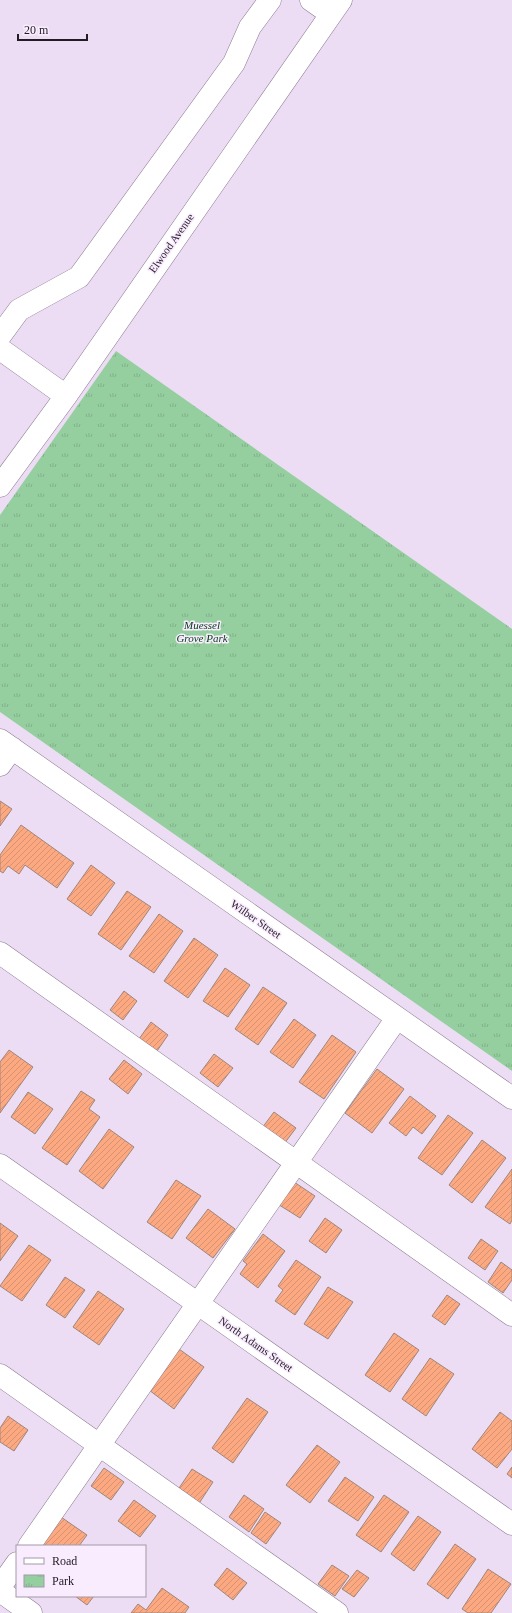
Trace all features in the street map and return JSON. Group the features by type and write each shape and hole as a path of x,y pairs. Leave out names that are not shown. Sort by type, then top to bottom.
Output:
{"street":[{"path":"0,336 19,310 79,277 234,63 250,27 270,0"},
{"path":"311,0 336,7"},
{"name":"Elwood Avenue","path":"0,486 66,396 336,7"},
{"path":"0,349 66,396"},
{"name":"Wilber Street","path":"4,751 512,1098"},
{"path":"0,954 512,1314"},
{"path":"30,1545 397,1018"},
{"name":"North Adams Street","path":"0,1165 512,1524"},
{"path":"0,1375 337,1613"},
{"path":"0,1587 16,1564"},
{"path":"0,1591 31,1613"}],"green space":[{"name":"Muessel Grove Park","path":"116,351 512,629 512,1071 0,712 0,515"}],"building":[{"path":"0,801 12,809 0,826"},
{"path":"21,825 74,863 57,888 25,865 19,874 8,866 3,873 0,871 0,855"},
{"path":"91,865 115,883 91,916 67,899"},
{"path":"127,891 151,907 121,950 98,934"},
{"path":"159,914 183,931 154,973 129,956"},
{"path":"194,938 218,955 188,998 164,981"},
{"path":"225,968 250,985 228,1017 203,1001"},
{"path":"263,987 287,1003 258,1045 235,1029"},
{"path":"124,991 137,1001 123,1020 110,1010"},
{"path":"294,1019 316,1035 293,1068 270,1052"},
{"path":"151,1022 168,1035 157,1051 139,1039"},
{"path":"332,1035 356,1052 324,1099 299,1082"},
{"path":"9,1050 33,1067 0,1113 0,1062"},
{"path":"214,1054 233,1068 218,1087 200,1073"},
{"path":"124,1060 142,1074 128,1094 109,1079"},
{"path":"377,1069 404,1089 372,1133 345,1113"},
{"path":"81,1091 95,1100 89,1109 100,1117 67,1165 42,1148"},
{"path":"28,1092 53,1109 35,1134 11,1117"},
{"path":"410,1096 436,1116 422,1134 413,1127 406,1136 389,1123"},
{"path":"274,1112 296,1128 284,1144 262,1128"},
{"path":"448,1115 473,1133 442,1175 418,1158"},
{"path":"109,1129 134,1147 103,1189 79,1171"},
{"path":"482,1140 506,1158 472,1203 449,1185"},
{"path":"512,1169 512,1220 510,1224 485,1207"},
{"path":"176,1180 201,1196 172,1239 147,1222"},
{"path":"291,1180 315,1196 300,1218 276,1203"},
{"path":"208,1209 235,1229 213,1258 186,1238"},
{"path":"325,1218 342,1230 326,1253 309,1241"},
{"path":"0,1223 18,1236 0,1261"},
{"path":"263,1234 285,1251 258,1288 240,1274 247,1264 243,1261"},
{"path":"481,1239 498,1251 485,1270 468,1258"},
{"path":"29,1245 51,1260 22,1301 0,1286"},
{"path":"296,1260 321,1277 295,1315 275,1301 283,1290 278,1286"},
{"path":"501,1262 512,1270 512,1280 503,1293 488,1282"},
{"path":"65,1277 85,1290 65,1318 46,1305"},
{"path":"328,1287 353,1302 328,1339 304,1324"},
{"path":"98,1291 124,1309 99,1345 73,1327"},
{"path":"447,1295 460,1304 445,1325 432,1316"},
{"path":"394,1333 419,1350 390,1392 365,1375"},
{"path":"179,1349 204,1367 174,1409 149,1390"},
{"path":"430,1358 454,1374 426,1416 402,1399"},
{"path":"247,1398 268,1412 233,1463 212,1448"},
{"path":"500,1412 512,1421 512,1449 497,1468 472,1449"},
{"path":"8,1416 28,1430 14,1451 0,1442 0,1428"},
{"path":"317,1445 340,1462 310,1503 286,1485"},
{"path":"512,1467 512,1478 507,1474"},
{"path":"104,1468 124,1482 111,1500 91,1486"},
{"path":"192,1469 213,1482 198,1505 177,1491"},
{"path":"345,1477 374,1497 358,1521 328,1501"},
{"path":"244,1495 264,1509 249,1532 229,1517"},
{"path":"384,1495 409,1512 381,1552 356,1535"},
{"path":"134,1500 156,1516 140,1537 118,1521"},
{"path":"265,1512 281,1523 266,1544 251,1533"},
{"path":"418,1516 441,1532 414,1571 391,1554"},
{"path":"61,1517 87,1535 80,1545 41,1545"},
{"path":"455,1544 476,1559 448,1599 427,1584"},
{"path":"332,1565 349,1576 335,1596 318,1584"},
{"path":"227,1568 247,1583 233,1600 214,1585"},
{"path":"488,1569 511,1584 491,1613 468,1613 462,1609"},
{"path":"357,1570 369,1578 354,1597 342,1589"},
{"path":"162,1588 189,1607 185,1613 131,1613 138,1604 146,1610"},
{"path":"76,1597 93,1597 87,1605"}]}
